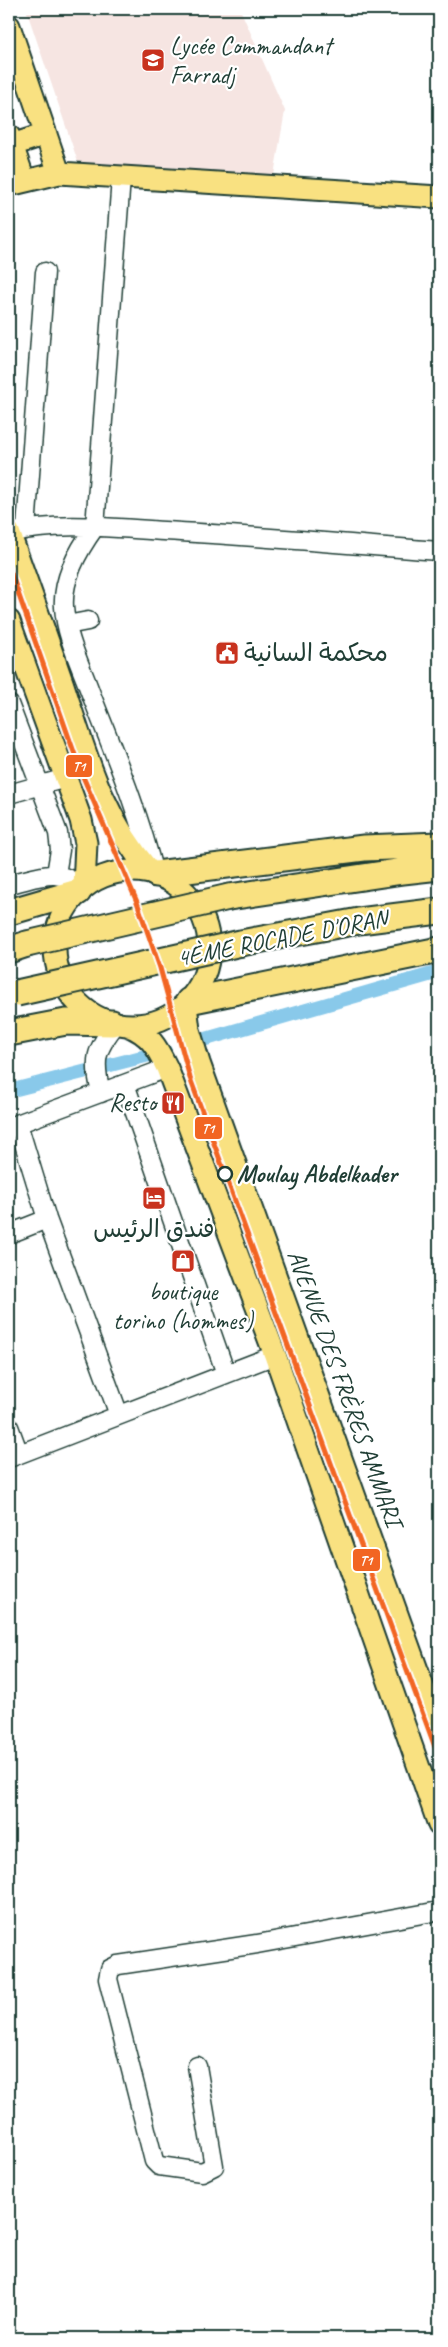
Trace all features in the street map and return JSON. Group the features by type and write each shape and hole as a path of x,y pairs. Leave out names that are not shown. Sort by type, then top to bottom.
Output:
{"highway":[{"path":"154,874 364,848 439,845"},
{"name":"4ÈME ROCADE D'ORAN","path":"18,947 229,897 403,870 439,867"},
{"path":"9,912 81,889"},
{"name":"4ÈME ROCADE D'ORAN","path":"13,994 240,942 359,921 439,911"},
{"path":"187,1003 439,950"},
{"path":"9,1033 66,1022 118,1024"}],"main road":[{"path":"9,26 58,172"},
{"path":"46,134 10,142 16,182 58,172 121,178 439,197"},
{"path":"15,531 36,606 100,793 122,835 154,874"},
{"path":"9,621 84,833 86,855 81,889"},
{"path":"118,1024 146,1024 164,1019 187,1003 204,976 209,962 210,940 204,918 193,899 176,884 154,874 137,871 116,872 104,876 81,889 67,906 57,931 55,958 60,976 68,992 80,1006 95,1016 118,1024 144,1033 158,1047 275,1355 439,1825"},
{"name":"AVENUE DES FRÈRES AMMARI","path":"187,1003 189,1030 199,1063 439,1731"}],"street":[{"path":"121,178 94,527 78,553 66,588 64,606 67,625 144,834 154,874"},
{"path":"45,272 15,531 94,527 242,535 439,551"},
{"path":"67,625 88,621"},
{"path":"9,704 41,784 60,839 56,874"},
{"path":"9,794 66,778"},
{"path":"9,884 56,874 67,876 81,889"},
{"path":"98,1077 100,1046 118,1024"},
{"path":"119,1415 14,1126 98,1077 124,1084 167,1068"},
{"path":"124,1084 226,1374"},
{"path":"9,1234 47,1219"},
{"path":"9,1427 14,1456 275,1355"},
{"path":"197,2066 214,2166 202,2172 159,2166 154,2161 108,1979 110,1969 118,1965 257,1944 439,1911"}],"shaded area":[{"name":"Lycée Commandant Farradj","path":"26,9 240,9 285,111 274,175 79,165"}],"waterway":[{"path":"185,1045 439,972"},
{"path":"9,1091 165,1051"}],"transit line":[{"name":"T1","path":"9,567 81,772 137,902 160,968 190,1078 439,1758"}],"place":[{"name":"Lycée Commandant Farradj","path":"153,60"},
{"name":"محكمة السانية","path":"227,653"},
{"name":"Resto","path":"173,1103"},
{"name":"Moulay Abdelkader","path":"225,1174"},
{"name":"فندق الرئيس","path":"154,1198"},
{"name":"boutique torino (hommes)","path":"183,1261"}]}
